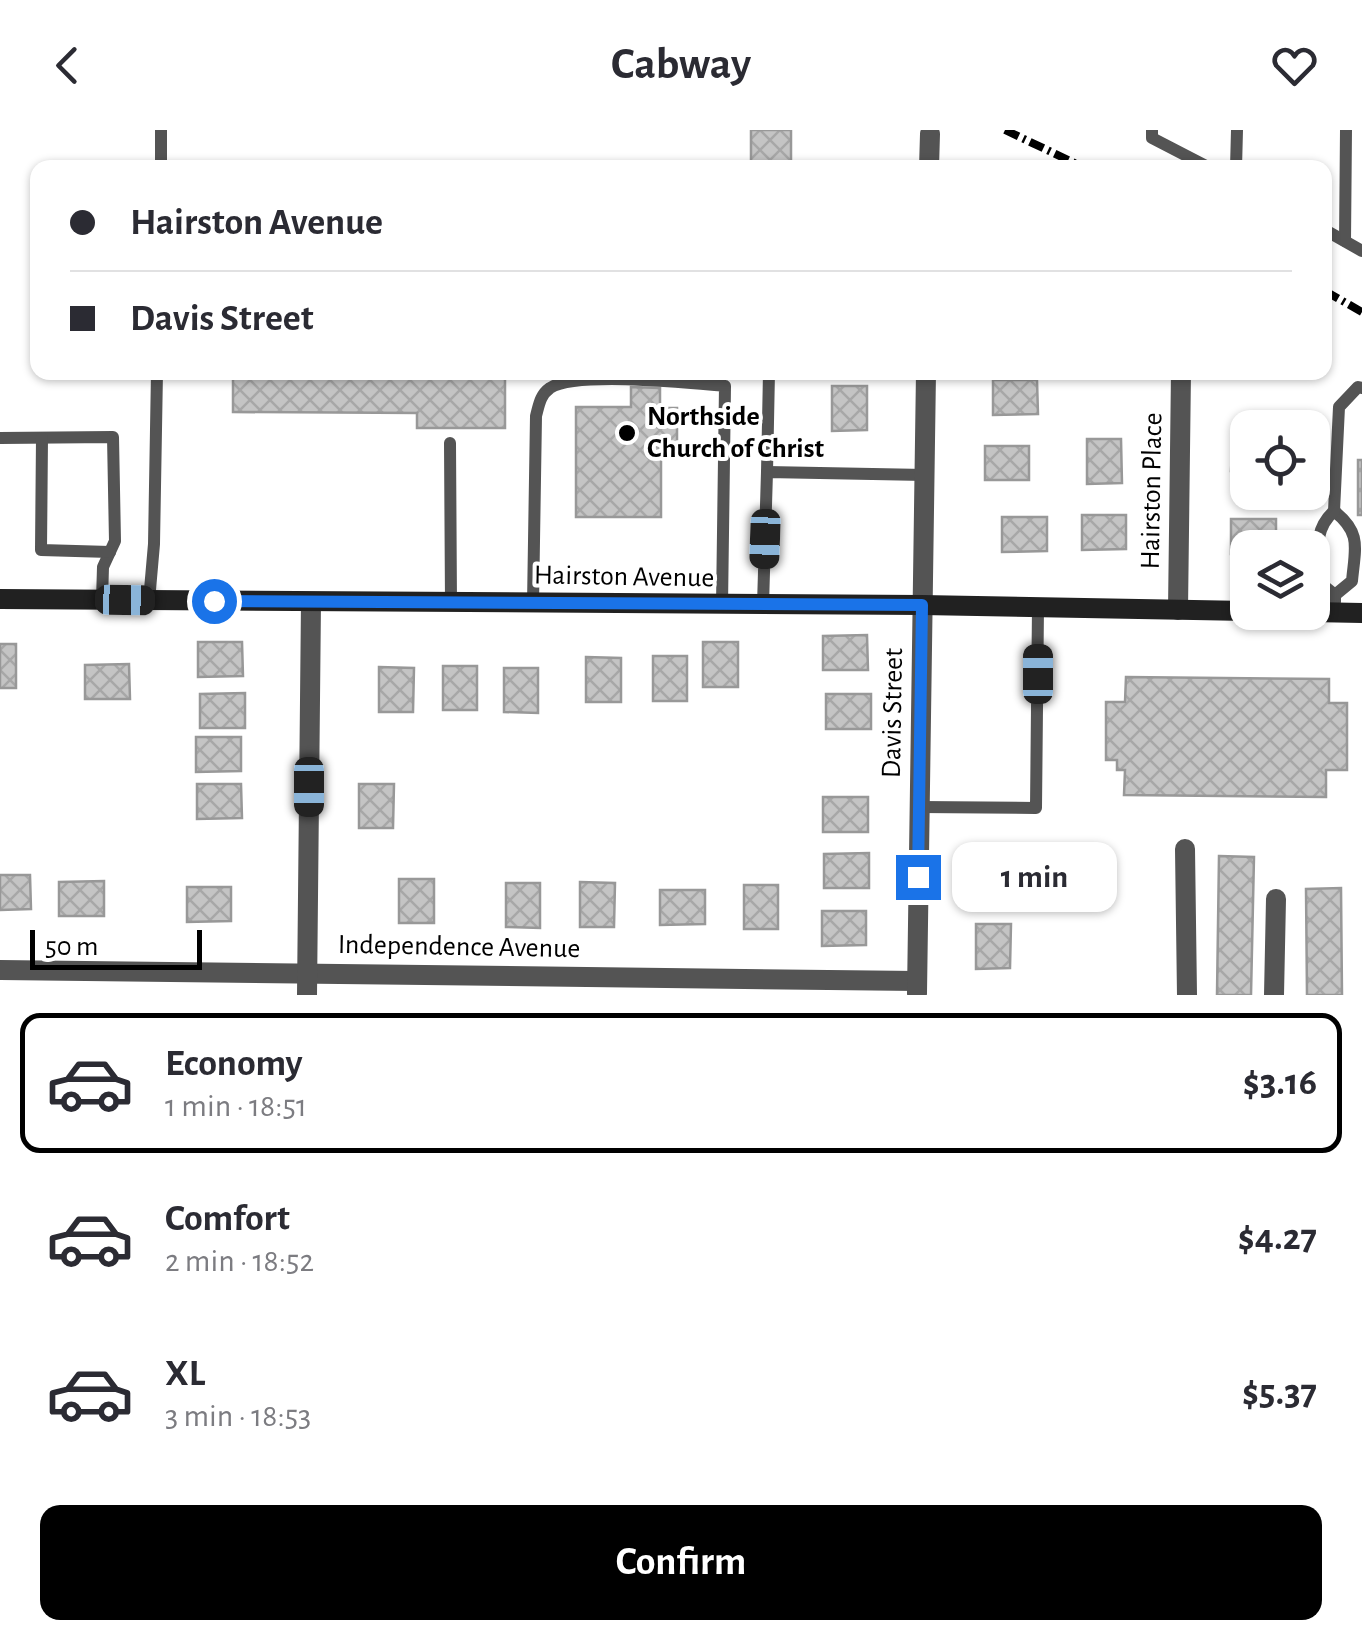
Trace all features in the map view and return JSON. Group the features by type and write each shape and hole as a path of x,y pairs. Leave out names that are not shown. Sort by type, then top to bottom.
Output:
{"street":[{"path":"929,160 930,134"},
{"name":"Davis Street","path":"917,988 926,380"},
{"name":"Hairston Place","path":"1178,610 1180,380"},
{"name":"Hairston Avenue","path":"0,600 922,605 1230,611"},
{"path":"307,995 311,602"},
{"path":"1330,606 1362,614"},
{"path":"1185,849 1187,995"},
{"path":"1274,995 1276,900"},
{"name":"Independence Avenue","path":"0,970 308,972 917,988"}],"lane":[{"path":"161,130 161,160"},
{"path":"1152,130 1152,138 1195,160"},
{"path":"1236,160 1237,130"},
{"path":"1345,242 1346,130"},
{"path":"1332,234 1362,251"},
{"path":"148,601 154,544 157,380"},
{"path":"533,604 536,416 542,396 553,386 600,380"},
{"path":"722,606 726,380"},
{"path":"763,605 769,380"},
{"path":"1334,511 1352,528 1356,541 1352,581 1335,604 1319,582 1318,536 1322,522 1334,511 1339,407 1348,394 1362,388"},
{"path":"0,438 113,438 115,541 102,567 102,600"},
{"path":"42,438 41,550 110,552"},
{"path":"450,443 450,603"},
{"path":"766,472 924,474"},
{"path":"919,807 1036,808 1038,607"}],"building":[{"path":"751,130 791,130 791,160 751,160"},
{"path":"233,380 505,380 505,428 417,428 417,413 233,412"},
{"path":"993,380 1037,380 1038,414 993,415"},
{"path":"832,386 867,386 867,430 832,431"},
{"name":"Northside Church of Christ","path":"631,387 660,388 660,408 677,408 677,458 661,458 661,517 576,517 576,407 631,407"},
{"path":"1087,439 1121,439 1122,483 1087,484"},
{"path":"985,446 1029,446 1029,480 985,480"},
{"path":"1358,460 1362,460 1362,515 1358,515"},
{"path":"1082,515 1126,515 1126,549 1082,550"},
{"path":"1002,517 1047,517 1047,551 1002,552"},
{"path":"1231,519 1276,519 1276,530 1231,530"},
{"path":"867,635 868,670 823,670 823,636"},
{"path":"198,642 242,642 243,676 198,677"},
{"path":"703,642 738,642 738,687 703,687"},
{"path":"0,644 16,644 16,688 0,688"},
{"path":"653,656 687,656 687,701 653,701"},
{"path":"586,657 621,658 621,702 586,702"},
{"path":"129,664 130,699 85,699 85,665"},
{"path":"443,666 477,666 477,710 443,710"},
{"path":"379,667 414,668 413,712 379,712"},
{"path":"504,668 538,668 538,713 504,712"},
{"path":"1126,677 1329,679 1329,703 1347,703 1347,770 1326,770 1326,797 1124,795 1125,770 1117,770 1117,760 1106,760 1106,702 1125,702"},
{"path":"245,693 245,728 200,728 200,694"},
{"path":"826,694 871,694 871,729 826,729"},
{"path":"196,737 241,737 241,771 196,772"},
{"path":"197,784 241,784 242,818 197,819"},
{"path":"359,784 394,784 393,828 359,828"},
{"path":"823,797 868,797 868,832 823,832"},
{"path":"869,853 869,888 824,888 824,854"},
{"path":"1219,856 1254,857 1251,995 1217,995"},
{"path":"988,861 1032,861 1032,895 988,896"},
{"path":"0,875 30,875 31,909 0,910"},
{"path":"399,879 434,879 434,923 399,923"},
{"path":"104,881 104,916 59,916 59,882"},
{"path":"580,882 615,883 614,927 580,927"},
{"path":"506,883 540,883 540,928 506,927"},
{"path":"744,885 778,885 778,929 744,929"},
{"path":"187,887 231,887 231,921 187,922"},
{"path":"1341,888 1342,995 1307,995 1306,889"},
{"path":"660,890 705,890 705,924 660,925"},
{"path":"822,911 866,911 866,945 822,946"},
{"path":"976,924 1011,924 1010,968 976,969"}],"railway":[{"path":"1005,130 1068,160"},
{"path":"1332,295 1362,312"}],"place":[{"name":"Northside Church of Christ","path":"627,433"}],"route":[{"path":"214,601 922,605 918,877"}]}
